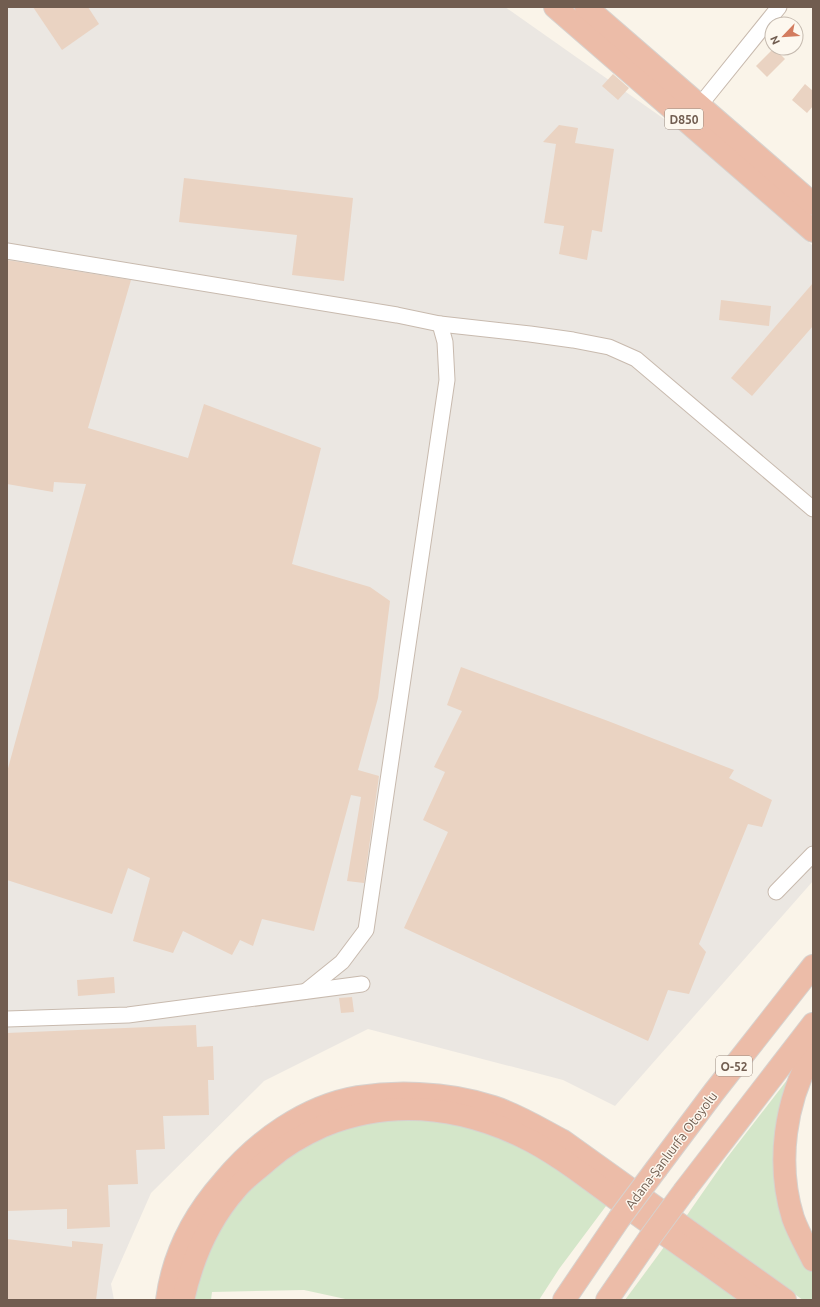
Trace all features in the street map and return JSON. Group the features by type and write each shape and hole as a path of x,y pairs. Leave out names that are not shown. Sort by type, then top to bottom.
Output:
{"highway":[{"name":"D850","path":"555,7 813,231"},
{"name":"D850","path":"589,8 813,204"},
{"name":"Adana-Şanlıurfa Otoyolu","path":"564,1300 619,1219 657,1168 714,1092 813,966"},
{"name":"O-52","path":"608,1300 649,1239 685,1190 813,1024"},
{"path":"813,1052 804,1068 789,1110 784,1154 786,1188 793,1218 804,1244 813,1260"},
{"path":"167,1300 175,1264 186,1235 206,1202 237,1165 268,1138 287,1125 336,1103 358,1097 380,1094 408,1094 441,1095 466,1100 493,1107 528,1122 563,1142 785,1300"},
{"path":"183,1300 195,1256 222,1207 251,1174 279,1150 297,1138 343,1118 383,1110 411,1109 436,1110 460,1114 486,1122 522,1137 559,1159 757,1300"}],"street":[{"path":"700,106 779,7"},
{"path":"7,251 397,315 440,324 530,334 608,347 636,359 813,509"},
{"path":"306,991 342,962 366,930 447,380 444,342 440,324"},
{"path":"776,892 813,854"},
{"path":"7,1019 128,1015 362,984"}],"shaded area":[{"path":"7,7 505,7 694,140 813,246 813,881 615,1106 563,1080 368,1029 264,1081 151,1193 111,1284 114,1300 7,1300"}],"green space":[{"path":"794,1071 783,1111 798,1244 813,1271 813,1300 803,1300 685,1218 726,1159"},
{"path":"395,1118 466,1125 541,1155 609,1202 559,1269 539,1300 350,1300 304,1290 212,1292 211,1300 191,1300 210,1239 236,1200 297,1148 333,1130"},
{"path":"667,1243 747,1300 625,1300"}],"building":[{"path":"33,7 88,7 99,24 62,50"},
{"path":"766,56 782,56 785,59 767,77 756,66"},
{"path":"613,74 629,88 618,100 602,86"},
{"path":"805,84 813,91 813,106 807,113 792,100"},
{"path":"559,125 578,128 575,143 614,149 602,232 592,230 587,260 559,254 564,226 544,223 556,144 543,142"},
{"path":"184,178 353,198 344,281 292,275 297,235 179,222"},
{"path":"7,260 131,280 88,428 188,458 204,404 321,448 292,564 370,587 390,601 378,698 358,770 379,776 364,883 347,881 361,797 351,795 314,931 262,919 253,946 240,940 232,955 183,931 173,953 133,941 150,878 128,868 112,914 7,880 7,772 86,484 54,482 53,492 7,484"},
{"path":"813,283 813,326 752,396 731,378"},
{"path":"721,300 771,306 769,326 719,320"},
{"path":"461,667 608,721 734,770 729,778 772,800 762,827 748,824 699,944 706,952 689,994 668,990 648,1041 404,928 448,832 423,820 445,772 434,767 462,711 447,705"},
{"path":"114,977 115,993 78,996 77,980"},
{"path":"352,997 354,1012 341,1013 339,998"},
{"path":"196,1025 197,1047 213,1046 214,1080 208,1080 209,1115 163,1116 165,1149 136,1150 138,1184 108,1185 110,1227 67,1229 67,1209 7,1211 7,1033"},
{"path":"7,1239 72,1247 72,1241 103,1244 96,1300 7,1300"}]}
